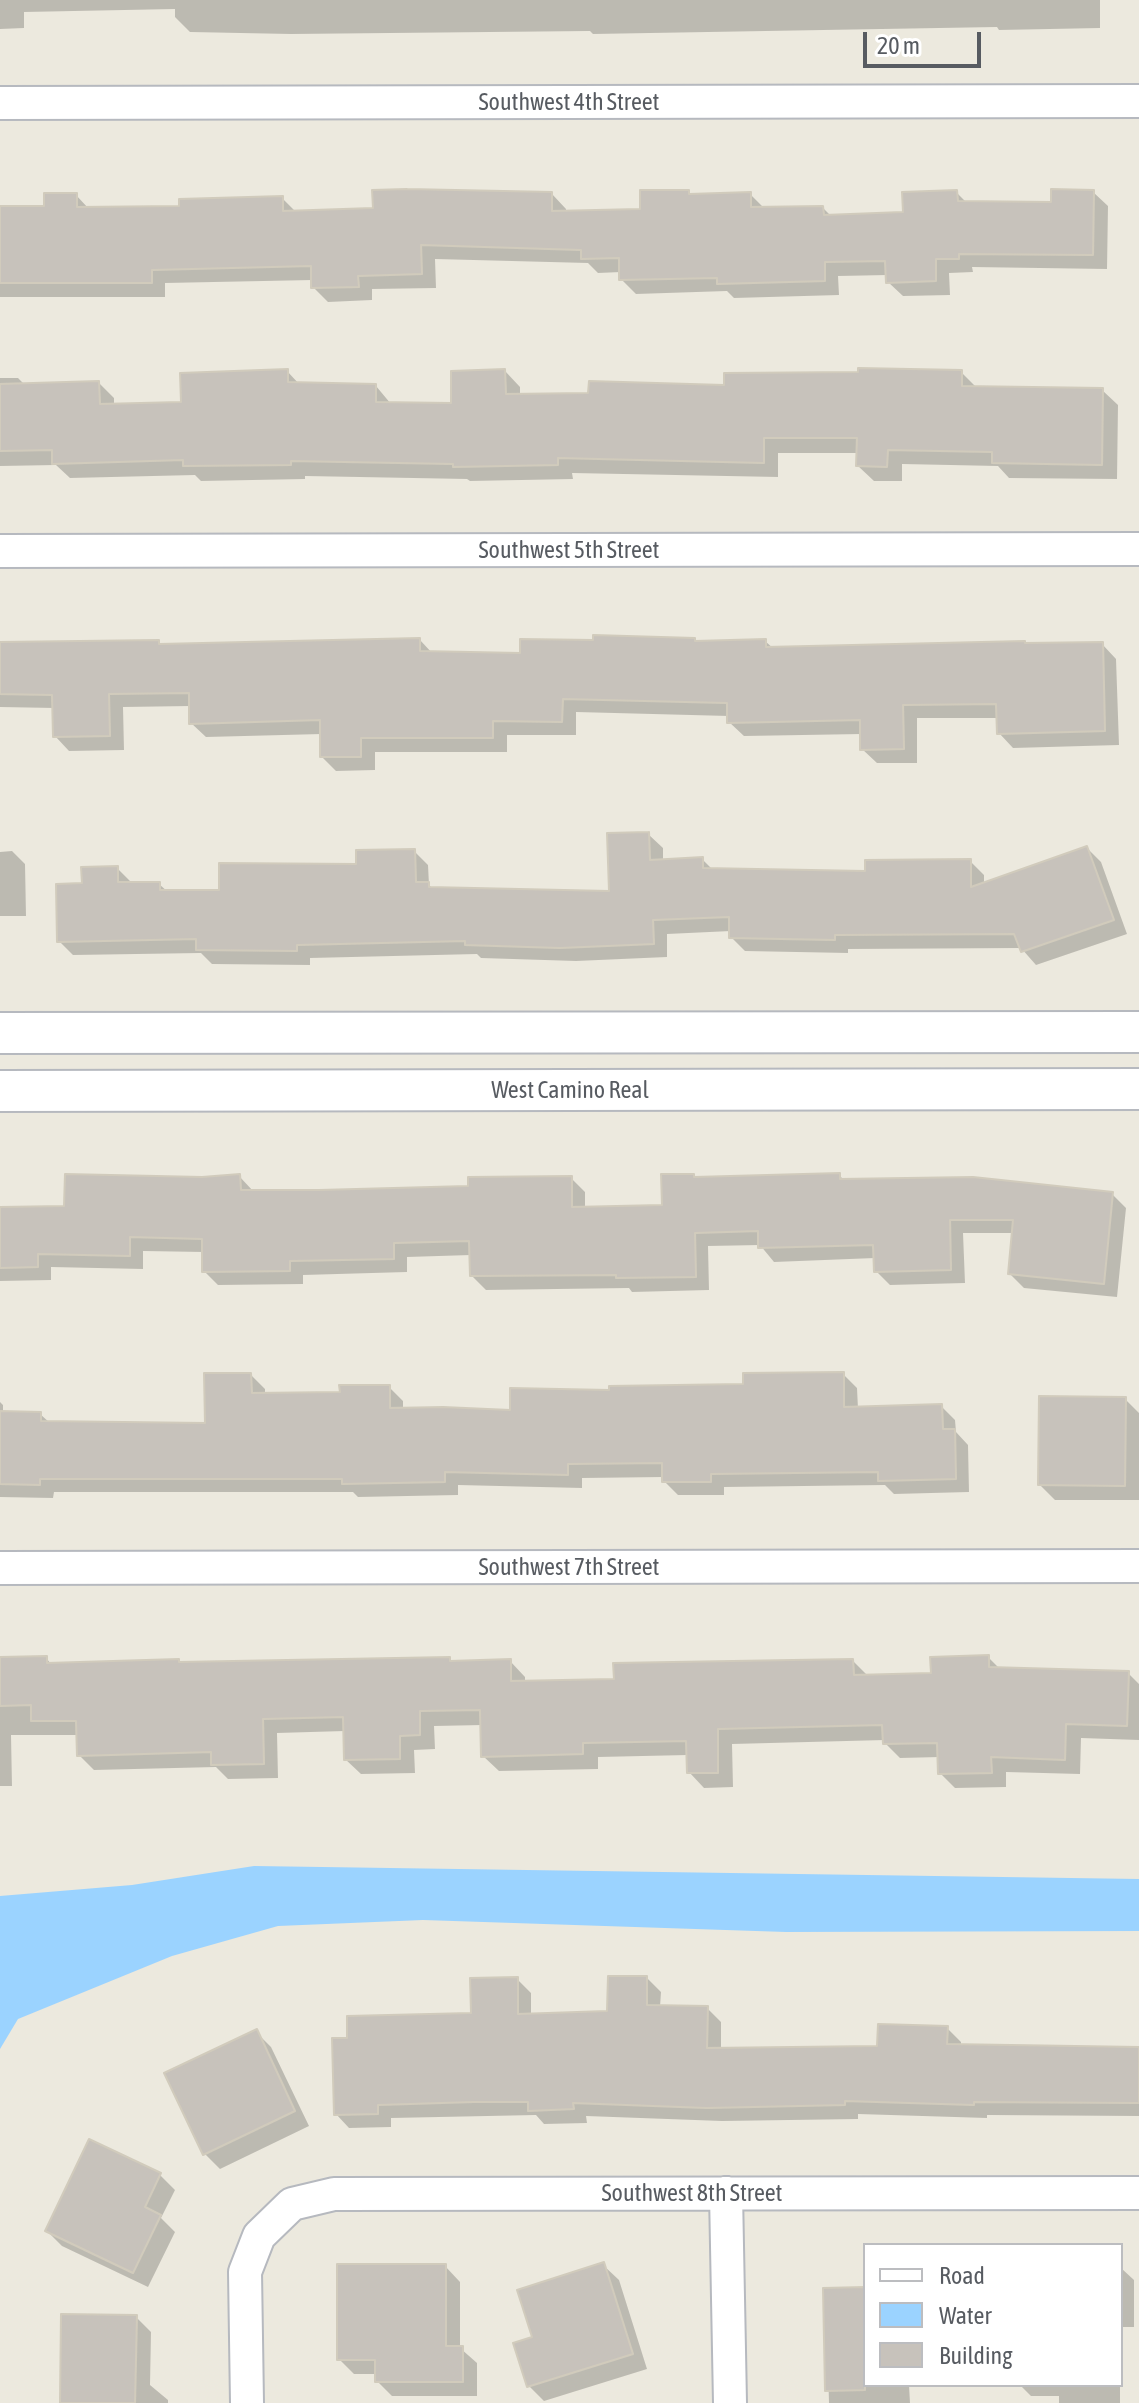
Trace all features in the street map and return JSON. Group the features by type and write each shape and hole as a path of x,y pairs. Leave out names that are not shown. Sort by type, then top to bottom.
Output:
{"street":[{"name":"Southwest 4th Street","path":"0,103 1139,101"},
{"name":"Southwest 5th Street","path":"0,551 1139,549"},
{"path":"0,1033 1139,1032"},
{"path":"110,1091 111,1033"},
{"name":"West Camino Real","path":"0,1091 1139,1089"},
{"name":"Southwest 7th Street","path":"0,1568 1139,1566"},
{"path":"726,2193 730,2403"},
{"name":"Southwest 8th Street","path":"247,2403 245,2272 259,2236 292,2204 334,2194 1139,2193"}],"water":[{"path":"254,1866 1139,1879 1139,1931 786,1932 423,1920 278,1926 172,1956 18,2019 0,2049 0,1896 132,1885"}],"building":[{"path":"1051,189 1094,190 1093,255 959,254 959,259 936,259 936,281 886,283 885,261 825,262 825,281 717,284 717,278 619,280 619,258 581,259 581,250 421,245 422,274 358,276 359,287 311,288 311,266 152,270 152,283 0,283 0,206 44,206 44,193 77,193 77,207 179,206 179,199 283,196 283,211 373,208 372,190 552,192 552,211 640,209 640,190 689,190 689,194 751,192 751,207 823,206 824,215 903,212 902,192 957,190 958,201 1051,202"},
{"path":"858,368 962,370 962,386 1103,388 1102,465 992,463 992,452 888,450 887,467 856,466 857,438 764,438 764,463 558,458 558,465 453,467 453,464 291,461 291,465 183,466 183,460 52,464 52,450 0,451 0,384 99,381 100,404 181,402 180,373 288,369 288,382 376,384 376,402 451,403 451,371 505,369 506,394 588,393 589,381 724,385 724,373 858,372"},
{"path":"593,635 695,638 695,641 766,639 766,647 1103,642 1105,731 997,734 996,704 903,705 904,749 860,750 860,720 727,723 727,703 563,699 562,722 493,721 493,738 361,738 361,757 320,757 320,720 189,724 189,693 109,694 110,736 53,737 52,695 0,694 0,642 159,640 159,644 420,638 420,651 520,653 520,639 593,640"},
{"path":"649,832 650,860 703,857 703,868 865,871 865,860 971,859 971,887 1087,846 1114,920 1021,952 1014,934 835,935 835,940 729,938 729,917 653,920 654,944 560,948 465,945 465,941 297,945 297,951 196,950 196,939 57,942 56,884 82,883 81,867 118,866 118,882 160,882 160,890 219,890 219,863 356,864 356,850 415,849 416,882 429,882 429,887 609,891 607,833"},
{"path":"840,1173 840,1179 973,1177 1113,1192 1104,1284 1008,1274 1013,1220 950,1220 951,1270 874,1272 873,1245 758,1248 758,1231 695,1233 696,1277 470,1276 469,1241 394,1243 394,1259 290,1261 290,1271 202,1272 202,1239 130,1237 130,1256 38,1254 38,1267 0,1268 0,1207 64,1206 65,1174 202,1177 240,1174 241,1190 468,1186 468,1177 572,1176 572,1207 662,1205 661,1174 694,1174 694,1177"},
{"path":"844,1372 844,1407 942,1404 943,1429 955,1429 956,1479 878,1481 878,1472 711,1474 711,1482 662,1482 662,1463 568,1464 568,1475 445,1472 445,1482 342,1484 342,1479 40,1479 40,1485 0,1484 0,1411 41,1412 41,1421 205,1423 204,1373 251,1373 252,1393 340,1392 339,1385 390,1385 390,1408 510,1410 510,1388 609,1390 609,1386 743,1384 743,1373"},
{"path":"1039,1396 1126,1397 1125,1486 1038,1485"},
{"path":"989,1655 989,1667 1129,1671 1127,1726 1066,1724 1065,1760 991,1757 992,1773 938,1774 937,1743 883,1744 882,1725 718,1729 718,1773 687,1773 686,1741 583,1743 583,1754 481,1757 480,1710 420,1711 420,1735 400,1736 400,1759 344,1760 343,1717 263,1719 264,1764 211,1765 211,1752 77,1756 76,1721 31,1721 31,1705 0,1706 0,1657 47,1656 47,1663 179,1659 179,1662 450,1657 450,1661 511,1659 511,1681 614,1679 613,1663 853,1659 854,1675 931,1673 930,1657"},
{"path":"608,1976 647,1976 647,2005 708,2006 707,2048 877,2046 878,2024 948,2026 947,2044 1139,2047 1139,2103 974,2102 974,2105 845,2101 845,2105 707,2108 573,2103 574,2109 528,2111 528,2102 473,2102 378,2105 378,2114 334,2115 332,2038 347,2038 347,2016 471,2013 470,1978 518,1977 518,2014 607,2011"},
{"path":"257,2029 295,2111 203,2155 164,2073"},
{"path":"89,2139 161,2173 145,2207 161,2215 133,2273 45,2231"},
{"path":"604,2262 633,2354 527,2387 513,2343 532,2337 517,2290"},
{"path":"337,2264 446,2264 446,2346 463,2346 463,2382 375,2382 375,2360 337,2360"},
{"path":"863,2287 865,2390 825,2391 823,2288"},
{"path":"61,2314 137,2315 135,2403 60,2403"}]}
